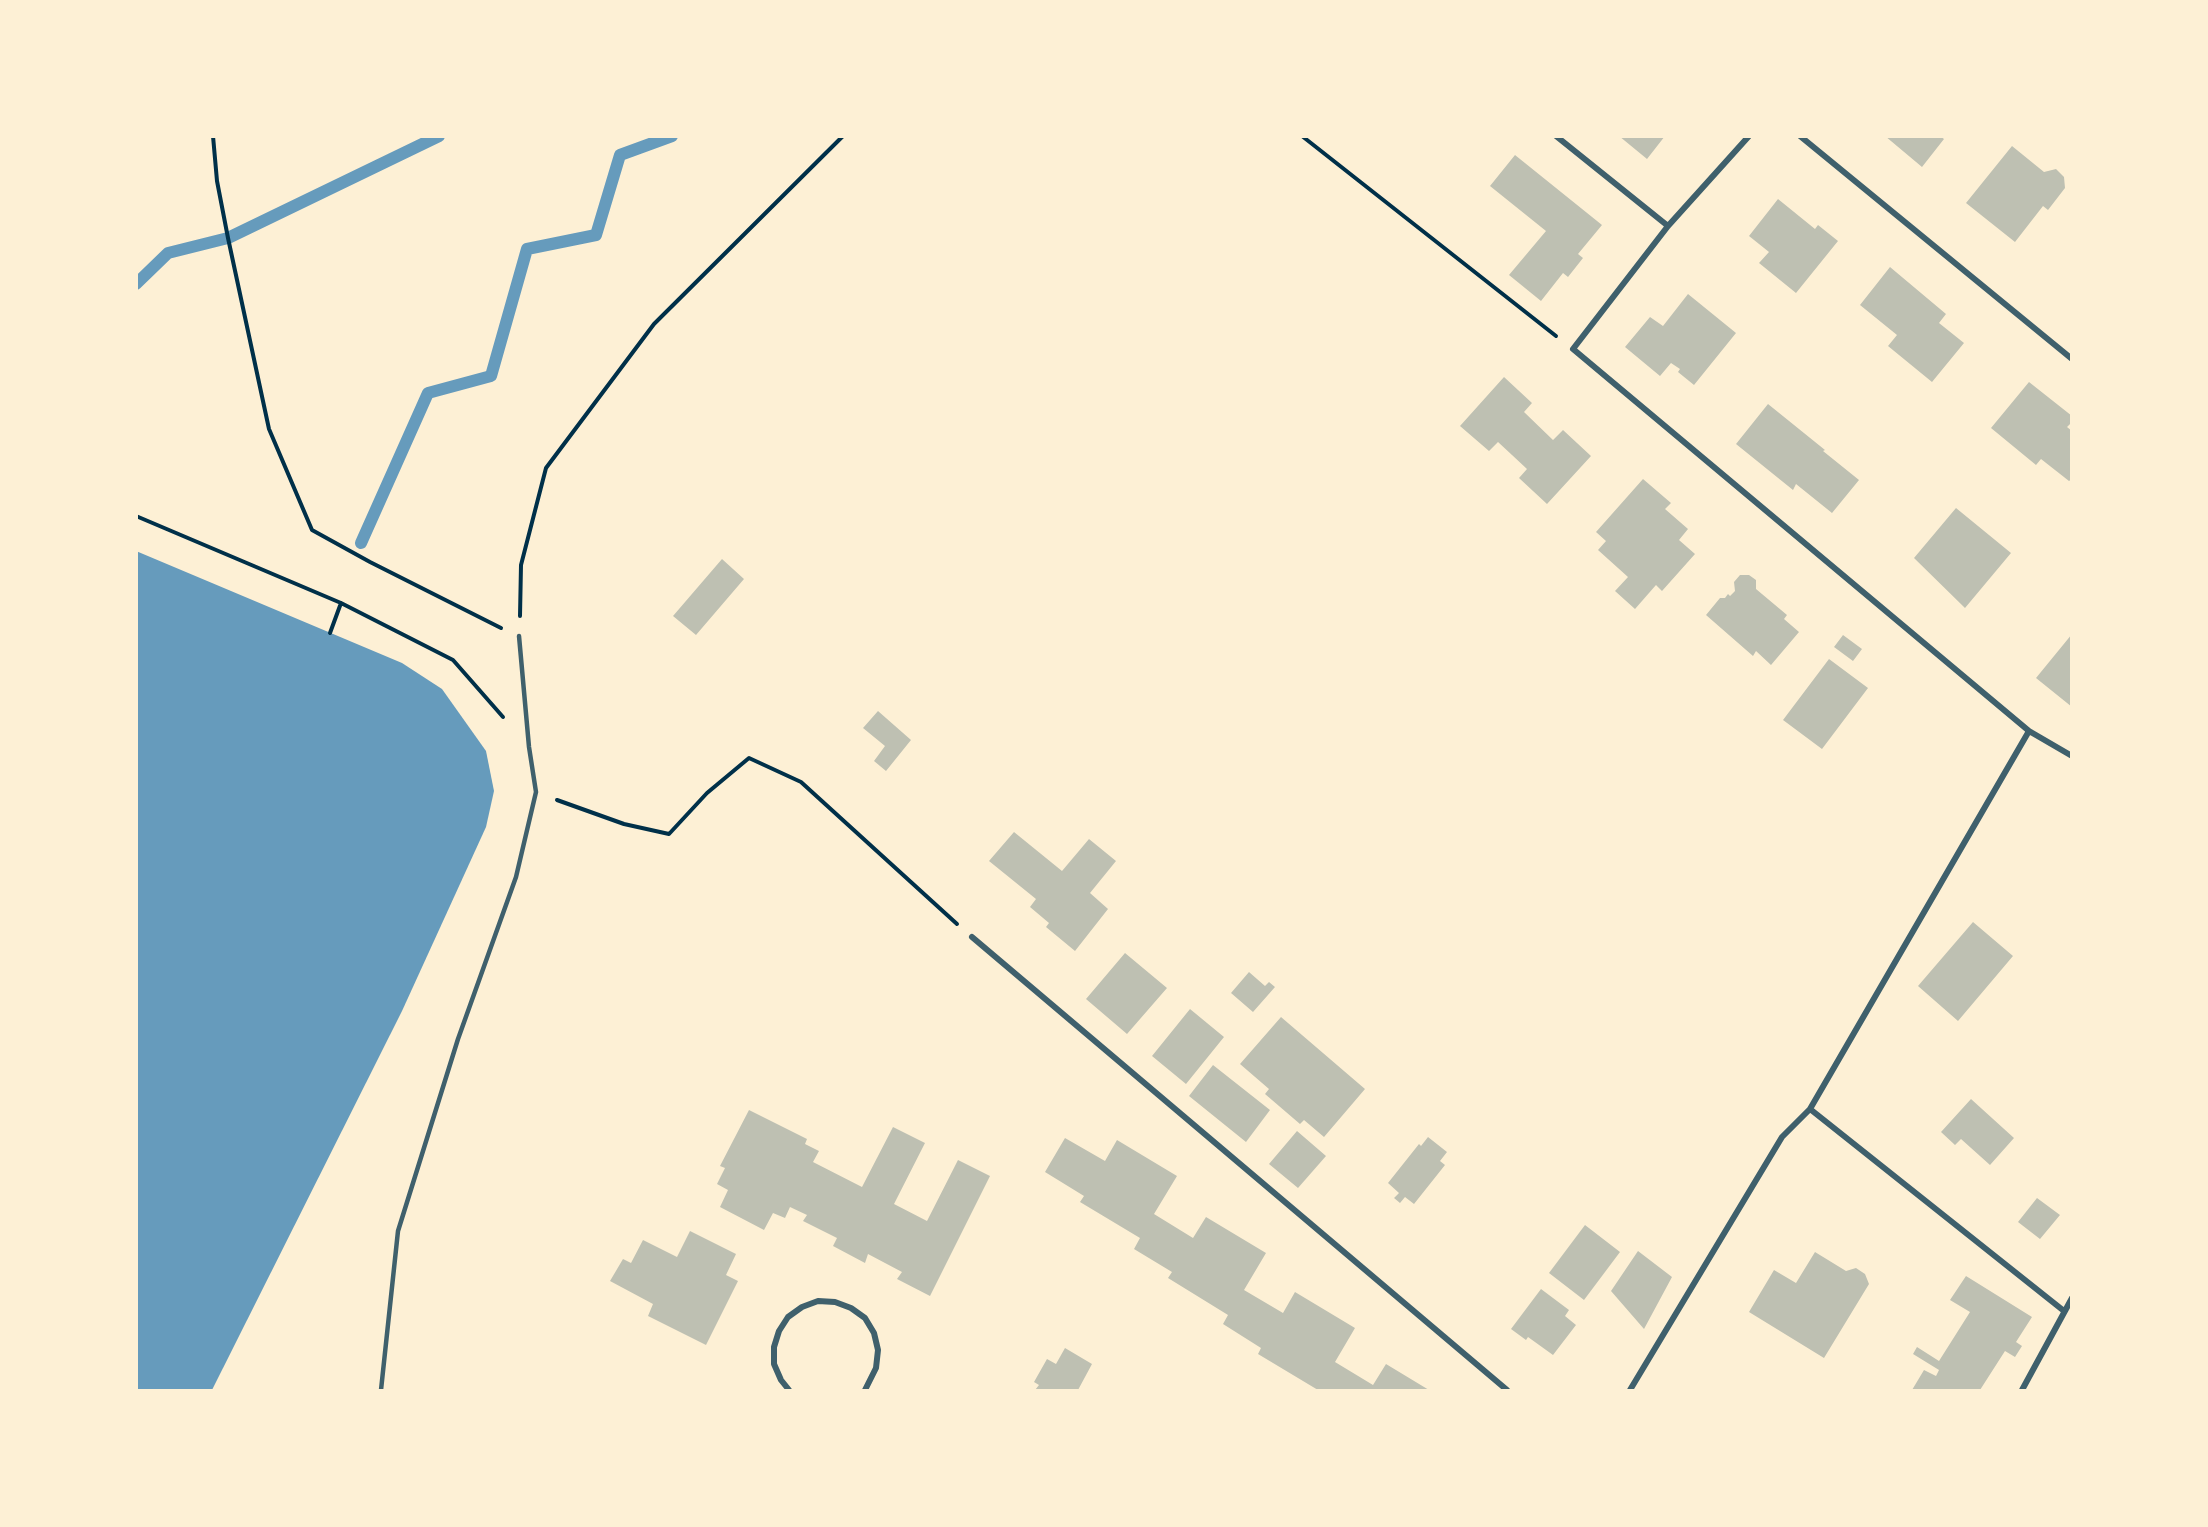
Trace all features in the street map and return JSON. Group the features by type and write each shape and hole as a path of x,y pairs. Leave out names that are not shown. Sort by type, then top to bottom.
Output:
{"street":[{"path":"1556,136 1668,226"},
{"path":"1749,136 1668,226 1573,349 2029,731 2072,756"},
{"path":"1800,136 2072,359"},
{"path":"1630,1390 1782,1137 1810,1109 2029,731"},
{"path":"972,937 1508,1390"},
{"path":"1810,1109 2064,1311"},
{"path":"2022,1390 2072,1298"},
{"path":"789,1390 781,1380 774,1364 774,1347 779,1331 788,1317 802,1306 818,1301 835,1302 852,1308 865,1318 874,1332 878,1350 876,1368 865,1390"}],"lane":[{"path":"381,1390 398,1231 458,1039 516,877 536,792 528,747 519,636"}],"path":[{"path":"213,136 217,181 269,429 312,530 370,562 519,636 521,565 546,468 654,324 843,136"},
{"path":"1302,136 1573,349"},
{"path":"136,516 341,603 453,660 528,747"},
{"path":"330,633 341,603"},
{"path":"536,792 624,824 669,834 707,793 749,758 801,782 972,937"}],"water":[{"path":"136,551 402,663 442,689 486,751 494,791 486,827 402,1011 212,1390 137,1390"}],"building":[{"path":"1619,136 1665,136 1647,159"},
{"path":"1885,136 1940,136 1944,139 1922,167"},
{"path":"2012,146 2044,172 2056,169 2064,177 2065,188 2048,210 2043,206 2015,242 1966,203"},
{"path":"1515,155 1602,225 1578,254 1583,258 1568,277 1563,273 1541,301 1509,275 1546,231 1490,186"},
{"path":"1778,199 1815,229 1818,225 1838,241 1796,293 1759,263 1769,252 1749,236"},
{"path":"1890,267 1946,314 1939,323 1964,343 1932,382 1888,346 1897,335 1860,305"},
{"path":"1688,294 1736,333 1694,385 1678,372 1680,369 1671,363 1660,376 1625,347 1650,317 1663,326"},
{"path":"1504,377 1532,403 1524,412 1553,440 1563,430 1591,456 1547,504 1519,478 1527,469 1498,442 1489,451 1460,426"},
{"path":"2029,382 2072,416 2072,422 2067,427 2072,431 2072,479 2069,481 2041,459 2036,465 1991,428"},
{"path":"1768,404 1859,480 1832,513 1796,484 1793,490 1736,444"},
{"path":"1643,479 1671,503 1665,509 1688,529 1679,540 1695,554 1662,591 1656,585 1635,609 1615,591 1628,577 1598,550 1606,541 1596,532"},
{"path":"1956,508 2011,553 1965,608 1914,558"},
{"path":"722,559 744,579 696,635 673,616"},
{"path":"1740,575 1749,575 1756,580 1756,589 1787,615 1784,619 1799,632 1771,665 1756,651 1753,656 1706,615 1720,598 1725,598 1728,594 1730,596 1735,591 1734,582"},
{"path":"2072,634 2072,707 2036,678"},
{"path":"1843,635 1862,649 1853,661 1834,647"},
{"path":"1829,659 1868,688 1822,749 1783,720"},
{"path":"878,711 911,740 886,771 874,761 885,746 863,728"},
{"path":"1014,832 1062,871 1089,839 1116,861 1090,893 1108,909 1075,951 1046,927 1049,923 1030,907 1036,899 989,861"},
{"path":"1973,922 2013,956 1958,1021 1918,986"},
{"path":"1125,953 1167,988 1127,1034 1086,999"},
{"path":"1249,972 1265,986 1269,982 1275,987 1253,1012 1231,993"},
{"path":"1190,1009 1224,1037 1186,1084 1152,1056"},
{"path":"1281,1017 1365,1089 1324,1137 1304,1120 1300,1124 1265,1094 1269,1089 1240,1064"},
{"path":"1213,1065 1270,1110 1246,1142 1189,1096"},
{"path":"1971,1099 2014,1138 1990,1165 1961,1139 1955,1145 1941,1132"},
{"path":"749,1110 807,1139 805,1144 819,1151 813,1162 862,1187 893,1127 925,1143 894,1204 927,1221 958,1160 990,1176 930,1296 897,1279 902,1272 868,1254 865,1263 833,1246 837,1238 803,1221 807,1215 790,1207 785,1218 773,1213 764,1230 720,1207 728,1190 717,1184 725,1168 720,1166"},
{"path":"1297,1131 1326,1156 1298,1188 1269,1164"},
{"path":"1428,1137 1447,1152 1440,1161 1445,1165 1414,1204 1405,1197 1400,1203 1394,1198 1399,1193 1388,1183 1419,1144 1421,1146"},
{"path":"1065,1138 1105,1161 1117,1140 1177,1176 1154,1214 1193,1238 1206,1217 1266,1253 1244,1290 1283,1313 1295,1292 1355,1328 1335,1362 1373,1385 1386,1364 1429,1390 1318,1390 1258,1354 1261,1348 1223,1324 1228,1315 1168,1278 1172,1272 1134,1249 1140,1238 1080,1202 1084,1196 1045,1172"},
{"path":"2037,1198 2060,1215 2040,1239 2018,1222"},
{"path":"1585,1225 1620,1252 1584,1300 1549,1273"},
{"path":"690,1231 736,1254 726,1275 738,1281 706,1345 648,1316 653,1304 610,1281 623,1259 631,1263 643,1240 677,1257"},
{"path":"1638,1251 1672,1277 1644,1329 1611,1291"},
{"path":"1815,1252 1846,1271 1856,1268 1865,1274 1869,1284 1824,1358 1749,1312 1774,1270 1796,1283"},
{"path":"1966,1276 2032,1317 2016,1342 2022,1346 2015,1357 2005,1351 1980,1390 1912,1390 1924,1370 1936,1376 1939,1370 1913,1354 1917,1347 1939,1361 1970,1312 1950,1300"},
{"path":"1541,1289 1569,1310 1565,1316 1576,1325 1553,1355 1528,1337 1526,1340 1511,1329"},
{"path":"1065,1348 1092,1364 1078,1390 1035,1390 1039,1385 1034,1382 1047,1359 1056,1364"}],"waterway":[{"path":"136,284 168,253 228,238 439,136"},
{"path":"361,543 428,393 491,376 527,249 596,235 620,155 672,136"}]}
